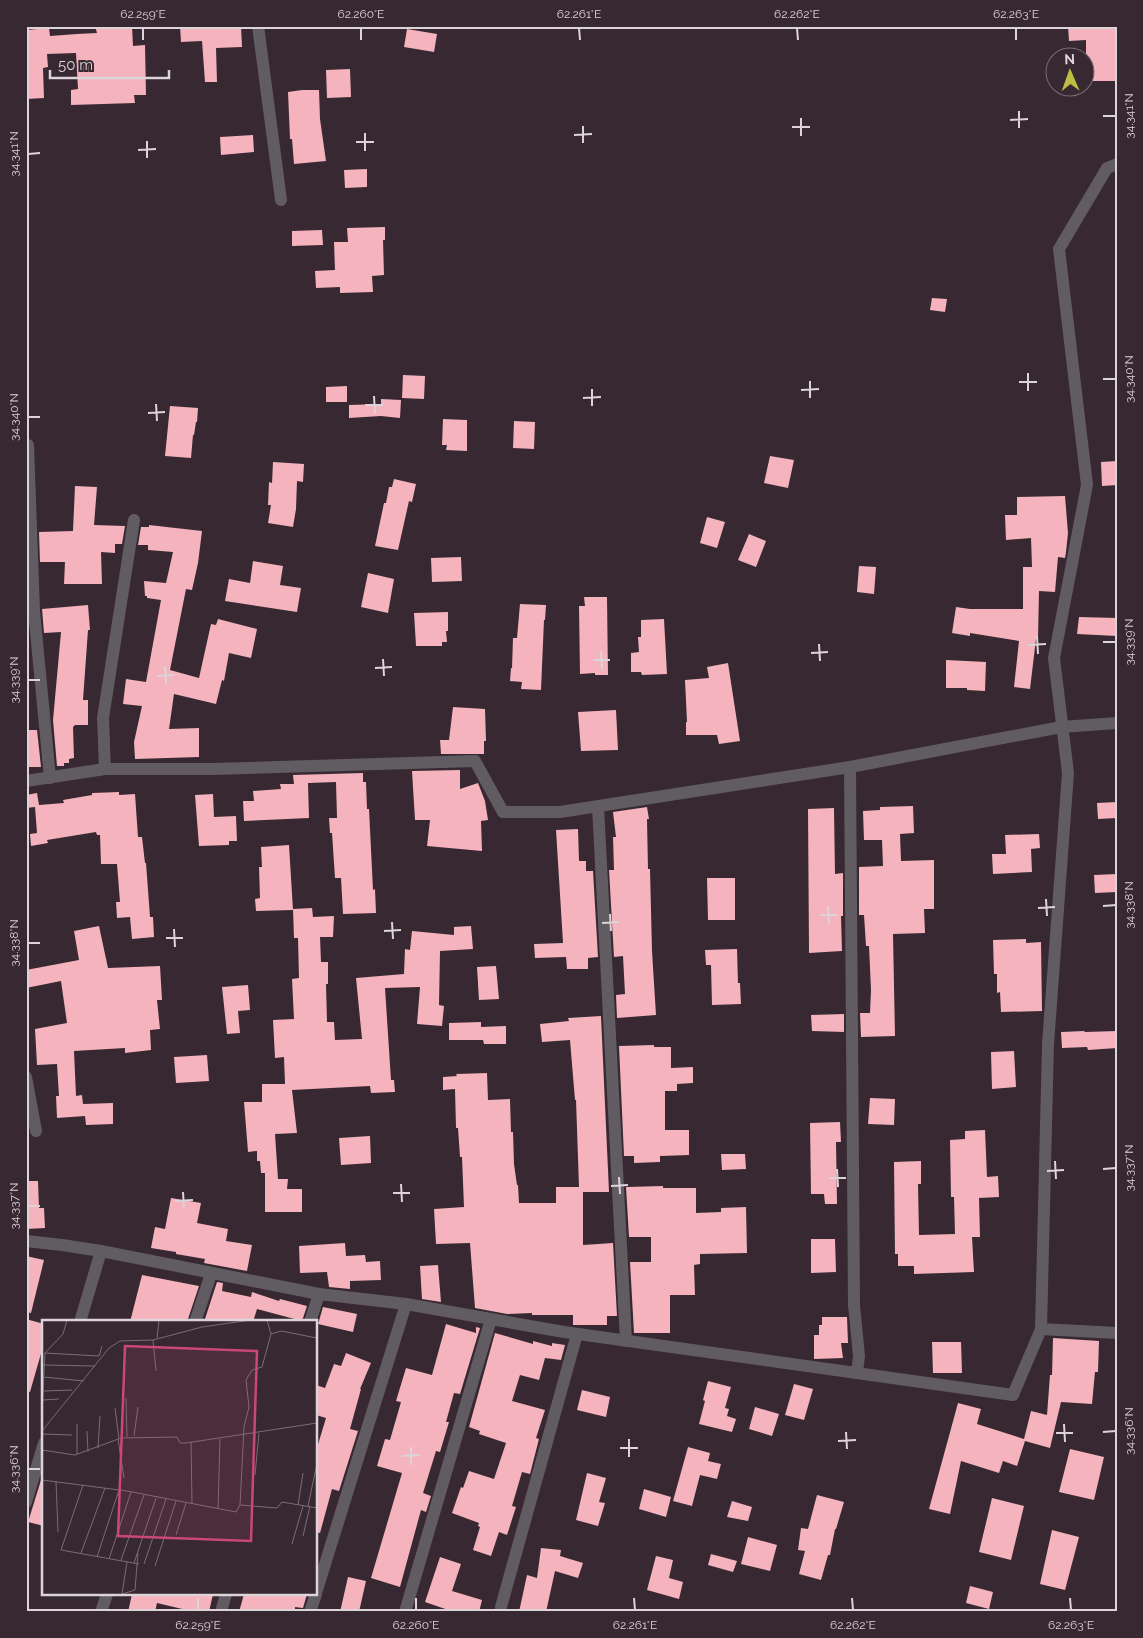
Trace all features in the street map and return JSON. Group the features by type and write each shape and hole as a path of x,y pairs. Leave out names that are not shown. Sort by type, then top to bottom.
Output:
{"street":[{"path":"258,26 281,200"},
{"path":"26,1241 101,1252 319,1294 406,1304 577,1334 1013,1395 1041,1328 1048,1044 1068,773 1054,658 1087,485 1059,249 1107,168 1117,164"},
{"path":"28,445 34,611 50,778"},
{"path":"105,769 103,718 134,520"},
{"path":"26,782 105,769 475,762 503,812 560,812 850,767 1061,727 1117,723"},
{"path":"850,767 854,1305 859,1356 857,1373"},
{"path":"598,807 626,1341"},
{"path":"26,1077 36,1131"},
{"path":"81,1320 101,1252"},
{"path":"196,1320 211,1274"},
{"path":"311,1320 319,1294"},
{"path":"318,1588 406,1304"},
{"path":"405,1612 491,1319"},
{"path":"1041,1328 1117,1333"},
{"path":"501,1607 577,1334"},
{"path":"26,1502 42,1450"},
{"path":"101,1612 106,1596"},
{"path":"221,1612 225,1596"},
{"path":"310,1612 315,1596"}],"building":[{"path":"95,26 132,26 133,46 145,45 146,95 134,95 135,103 71,105 71,90 78,89 76,53 47,54 48,67 43,68 44,98 26,99 26,30 49,28 50,36 97,33"},
{"path":"180,26 211,26 211,28 241,26 242,47 216,48 217,82 205,82 202,41 181,42"},
{"path":"1068,26 1117,26 1115,81 1096,81 1096,48 1086,48 1086,40 1069,41"},
{"path":"407,29 437,34 434,52 404,47"},
{"path":"350,69 351,97 327,98 326,70"},
{"path":"319,90 320,119 326,161 294,164 292,139 290,139 288,92"},
{"path":"253,135 254,152 221,155 220,137"},
{"path":"367,169 367,187 345,188 344,170"},
{"path":"385,227 385,240 383,240 384,275 372,276 373,292 340,293 340,287 316,288 315,271 335,270 334,242 348,242 347,228"},
{"path":"322,230 323,245 292,246 292,231"},
{"path":"932,298 947,299 945,312 930,310"},
{"path":"403,375 425,376 424,399 402,398"},
{"path":"347,386 347,402 326,402 326,387"},
{"path":"381,399 401,400 400,418 381,416 349,418 349,405 381,404"},
{"path":"170,406 198,408 191,458 165,456"},
{"path":"443,419 467,420 467,451 446,450 447,445 442,445"},
{"path":"514,421 535,422 534,449 513,448"},
{"path":"770,456 794,460 788,488 764,483"},
{"path":"1117,461 1117,485 1102,486 1101,462"},
{"path":"273,462 304,464 303,482 297,481 293,527 268,523 271,505 268,505 269,482 272,483"},
{"path":"394,479 416,484 412,502 409,501 398,550 375,546 384,503 386,503 389,487 392,487"},
{"path":"75,486 97,487 94,525 125,526 122,544 115,544 115,553 101,552 102,584 64,584 65,562 40,562 39,532 73,531"},
{"path":"1065,496 1068,533 1065,558 1058,557 1055,592 1039,591 1038,639 1036,639 1030,689 1014,687 1019,641 970,633 970,636 952,633 956,607 970,609 1023,609 1023,567 1032,567 1031,538 1006,540 1005,515 1017,515 1017,497"},
{"path":"707,517 725,522 717,548 700,543"},
{"path":"149,525 202,531 192,590 186,589 170,670 199,678 211,624 216,625 218,619 257,629 251,658 229,653 224,681 222,680 216,704 174,694 169,729 199,728 199,757 135,759 134,742 142,706 123,704 126,679 146,682 161,600 145,596 144,581 166,583 173,552 148,550 148,545 138,545 141,527 149,527"},
{"path":"749,534 766,541 756,567 738,560"},
{"path":"461,557 462,581 432,582 431,558"},
{"path":"253,561 283,566 280,585 301,588 297,612 225,601 229,579 250,583"},
{"path":"859,566 876,567 874,594 857,592"},
{"path":"368,573 394,579 388,613 361,607"},
{"path":"584,597 607,597 608,675 595,675 595,673 580,674 579,606 585,606"},
{"path":"520,604 546,605 541,690 521,689 522,682 510,681 513,638 517,638"},
{"path":"88,605 90,630 88,630 83,700 88,700 88,725 75,725 73,727 74,758 69,759 69,763 64,763 64,766 57,766 53,720 61,632 44,633 42,609"},
{"path":"448,612 447,642 442,642 442,646 416,646 414,613"},
{"path":"1079,617 1117,618 1117,636 1077,634"},
{"path":"664,619 667,674 642,675 641,672 631,672 631,653 639,652 638,637 641,637 641,620"},
{"path":"946,660 986,662 985,691 967,690 967,688 946,688"},
{"path":"728,663 740,741 719,744 717,735 686,735 685,680 709,678 707,667"},
{"path":"453,707 485,709 486,741 484,741 484,754 441,754 440,740 449,740"},
{"path":"616,710 618,750 581,751 578,712"},
{"path":"26,730 37,730 41,767 26,767"},
{"path":"460,770 460,789 478,783 485,801 488,820 481,821 482,851 427,846 430,820 415,820 412,771"},
{"path":"363,773 363,782 366,782 367,809 369,809 376,913 343,914 341,878 335,878 329,818 337,818 336,782 308,783 309,818 244,821 243,801 254,801 253,791 281,789 280,784 294,784 293,775"},
{"path":"119,792 119,795 135,794 138,837 142,837 150,917 153,917 154,937 132,939 130,917 117,918 116,902 120,902 117,864 101,864 100,835 97,835 96,832 47,840 48,843 31,846 30,834 37,833 35,807 26,808 26,795 37,793 39,805 64,803 63,800 92,795 92,793"},
{"path":"213,794 214,817 236,816 237,841 229,841 229,845 199,846 195,795"},
{"path":"1117,802 1117,818 1098,819 1097,803"},
{"path":"913,806 914,833 900,834 901,861 934,860 934,909 924,909 925,933 893,934 895,1036 861,1037 860,1013 870,1013 871,990 869,946 866,946 864,915 859,915 859,867 883,866 882,840 864,840 863,811 880,810 880,807"},
{"path":"647,807 649,819 647,819 648,869 650,869 656,1015 617,1018 616,995 625,994 623,956 614,957 609,870 614,870 613,837 616,837 613,812"},
{"path":"834,808 835,874 843,873 842,951 809,953 808,809"},
{"path":"578,829 579,861 586,861 586,871 593,871 598,957 588,958 588,969 567,969 566,957 535,958 534,944 563,943 556,830"},
{"path":"1039,834 1040,848 1031,849 1032,872 993,874 992,854 1006,854 1005,835"},
{"path":"289,845 293,910 256,911 255,899 260,898 259,867 262,867 261,847"},
{"path":"1117,874 1117,892 1095,893 1094,875"},
{"path":"707,878 735,878 735,920 708,920"},
{"path":"312,908 313,917 334,916 333,937 320,937 321,962 328,962 328,984 326,984 327,1022 334,1022 335,1040 362,1039 356,978 404,974 405,949 410,950 412,931 454,935 454,927 471,926 473,949 440,951 439,1005 444,1006 442,1026 417,1024 420,987 385,988 391,1080 394,1080 395,1092 371,1093 370,1086 292,1090 297,1133 275,1134 278,1179 288,1179 287,1189 302,1189 302,1212 265,1212 265,1173 261,1173 260,1161 257,1161 257,1151 248,1152 244,1102 262,1102 262,1084 285,1084 284,1057 275,1058 273,1020 294,1019 292,979 299,978 298,938 294,938 293,909"},
{"path":"99,926 108,968 160,966 162,1000 157,1000 160,1029 150,1030 151,1050 125,1053 125,1048 74,1051 76,1096 82,1095 83,1104 113,1103 113,1124 86,1125 85,1116 57,1118 56,1096 59,1096 57,1064 37,1065 35,1029 67,1023 61,981 26,988 26,970 79,960 74,931"},
{"path":"1026,939 1026,943 1041,942 1042,1011 1001,1012 1000,992 997,993 997,974 994,974 993,940"},
{"path":"737,949 741,1004 712,1005 711,965 706,965 705,950"},
{"path":"496,966 499,999 479,1000 477,967"},
{"path":"248,985 250,1010 238,1011 240,1033 227,1034 222,987"},
{"path":"844,1014 844,1032 812,1031 811,1015"},
{"path":"601,1016 609,1192 583,1192 583,1245 613,1243 617,1316 607,1316 607,1325 573,1325 573,1315 507,1314 475,1308 470,1243 436,1244 434,1209 464,1207 462,1157 460,1157 458,1128 456,1128 455,1089 443,1090 443,1077 457,1076 456,1074 487,1073 488,1100 510,1099 511,1132 513,1132 514,1164 519,1203 556,1203 556,1187 579,1187 576,1100 570,1040 542,1042 540,1024 569,1021 568,1018"},
{"path":"481,1022 481,1027 506,1026 506,1044 484,1044 483,1040 449,1040 449,1023"},
{"path":"1117,1031 1117,1048 1088,1050 1087,1047 1062,1048 1061,1032"},
{"path":"654,1045 654,1047 671,1047 671,1068 693,1067 693,1083 677,1084 677,1091 665,1091 665,1130 689,1130 689,1155 660,1156 660,1162 634,1163 634,1156 624,1156 619,1046"},
{"path":"1014,1051 1016,1087 992,1089 991,1052"},
{"path":"207,1055 209,1081 176,1083 174,1057"},
{"path":"870,1098 895,1099 894,1125 868,1124"},
{"path":"840,1122 841,1142 836,1142 837,1204 825,1204 824,1194 811,1194 810,1123"},
{"path":"985,1130 987,1177 998,1176 999,1197 979,1198 980,1237 972,1237 974,1272 914,1274 914,1266 898,1266 898,1254 895,1254 894,1162 921,1161 921,1184 918,1184 919,1235 955,1234 954,1197 951,1197 950,1140 965,1139 965,1131"},
{"path":"370,1136 371,1163 341,1165 339,1138"},
{"path":"721,1154 745,1154 746,1169 722,1170"},
{"path":"26,1181 38,1181 39,1208 44,1208 45,1228 26,1229"},
{"path":"663,1186 663,1188 696,1188 696,1213 721,1212 721,1208 746,1207 747,1253 700,1254 700,1264 694,1265 695,1295 670,1295 670,1333 634,1333 630,1262 651,1262 651,1237 629,1237 626,1187"},
{"path":"171,1198 201,1203 197,1223 228,1229 226,1241 252,1245 247,1271 204,1263 205,1259 151,1248 155,1227 165,1229"},
{"path":"811,1239 835,1239 836,1272 811,1273"},
{"path":"345,1243 346,1256 365,1255 366,1262 380,1261 381,1280 350,1281 350,1289 329,1287 327,1272 300,1273 299,1246"},
{"path":"26,1256 44,1260 31,1313 26,1312"},
{"path":"438,1265 441,1302 422,1299 420,1266"},
{"path":"142,1275 199,1286 188,1320 131,1320"},
{"path":"217,1282 223,1283 222,1291 251,1297 252,1292 279,1301 280,1299 307,1306 302,1320 257,1309 254,1320 205,1320"},
{"path":"323,1307 357,1314 353,1332 318,1324"},
{"path":"822,1317 847,1317 848,1343 841,1343 843,1358 814,1359 814,1335 819,1335 819,1325 822,1325"},
{"path":"26,1319 42,1323 42,1350 30,1392 26,1391"},
{"path":"446,1324 476,1333 476,1327 480,1328 460,1394 454,1393 446,1422 449,1422 440,1452 436,1451 423,1493 431,1496 426,1512 421,1510 400,1587 371,1578 402,1473 377,1466 385,1439 390,1440 401,1402 396,1401 406,1368 432,1375"},
{"path":"495,1333 533,1344 533,1341 552,1346 552,1343 565,1345 561,1360 545,1358 539,1380 520,1375 512,1401 545,1410 536,1438 539,1439 530,1474 522,1472 512,1506 516,1507 507,1535 499,1532 491,1556 473,1550 480,1527 478,1526 479,1523 452,1513 469,1471 494,1479 506,1443 479,1434 480,1431 469,1427"},
{"path":"1053,1338 1099,1341 1098,1372 1095,1372 1092,1404 1061,1402 1050,1448 1025,1441 1017,1466 1003,1461 999,1473 961,1461 950,1514 929,1509 958,1403 981,1409 977,1424 1024,1439 1031,1411 1047,1415 1050,1375 1052,1375"},
{"path":"932,1342 961,1342 962,1373 933,1373"},
{"path":"346,1353 371,1363 360,1389 350,1429 358,1431 339,1491 332,1489 320,1533 318,1532 318,1444 326,1418 318,1416 318,1386 325,1388 334,1364 341,1366"},
{"path":"708,1381 731,1387 725,1408 729,1409 727,1416 736,1419 732,1432 699,1424"},
{"path":"794,1384 813,1389 804,1420 785,1415"},
{"path":"582,1390 610,1397 606,1417 577,1410"},
{"path":"755,1407 779,1414 772,1436 749,1429"},
{"path":"688,1447 710,1453 708,1461 721,1464 717,1479 700,1475 692,1506 673,1501"},
{"path":"1070,1449 1104,1457 1094,1500 1059,1492"},
{"path":"587,1473 606,1478 599,1502 605,1503 598,1526 576,1520"},
{"path":"42,1477 42,1526 28,1522"},
{"path":"644,1489 671,1497 666,1517 639,1509"},
{"path":"817,1495 844,1502 835,1529 830,1555 828,1555 821,1580 799,1574 805,1551 798,1550 801,1528 808,1529"},
{"path":"992,1498 1024,1506 1011,1560 979,1552"},
{"path":"732,1501 752,1507 748,1521 727,1517"},
{"path":"1052,1530 1079,1537 1065,1590 1040,1584"},
{"path":"748,1537 777,1545 770,1571 741,1564"},
{"path":"541,1548 561,1550 560,1556 583,1563 578,1578 555,1571 546,1612 519,1612 527,1575 537,1578"},
{"path":"711,1554 737,1561 733,1572 708,1565"},
{"path":"656,1556 673,1560 669,1578 683,1582 679,1599 647,1590"},
{"path":"440,1557 461,1564 452,1591 482,1600 479,1612 454,1612 425,1602"},
{"path":"348,1577 366,1581 359,1612 340,1612"},
{"path":"970,1586 993,1592 989,1609 966,1603"},
{"path":"132,1596 213,1596 209,1612 195,1612 157,1603 155,1612 128,1612"},
{"path":"243,1596 306,1596 303,1608 295,1607 295,1612 239,1612"}]}
